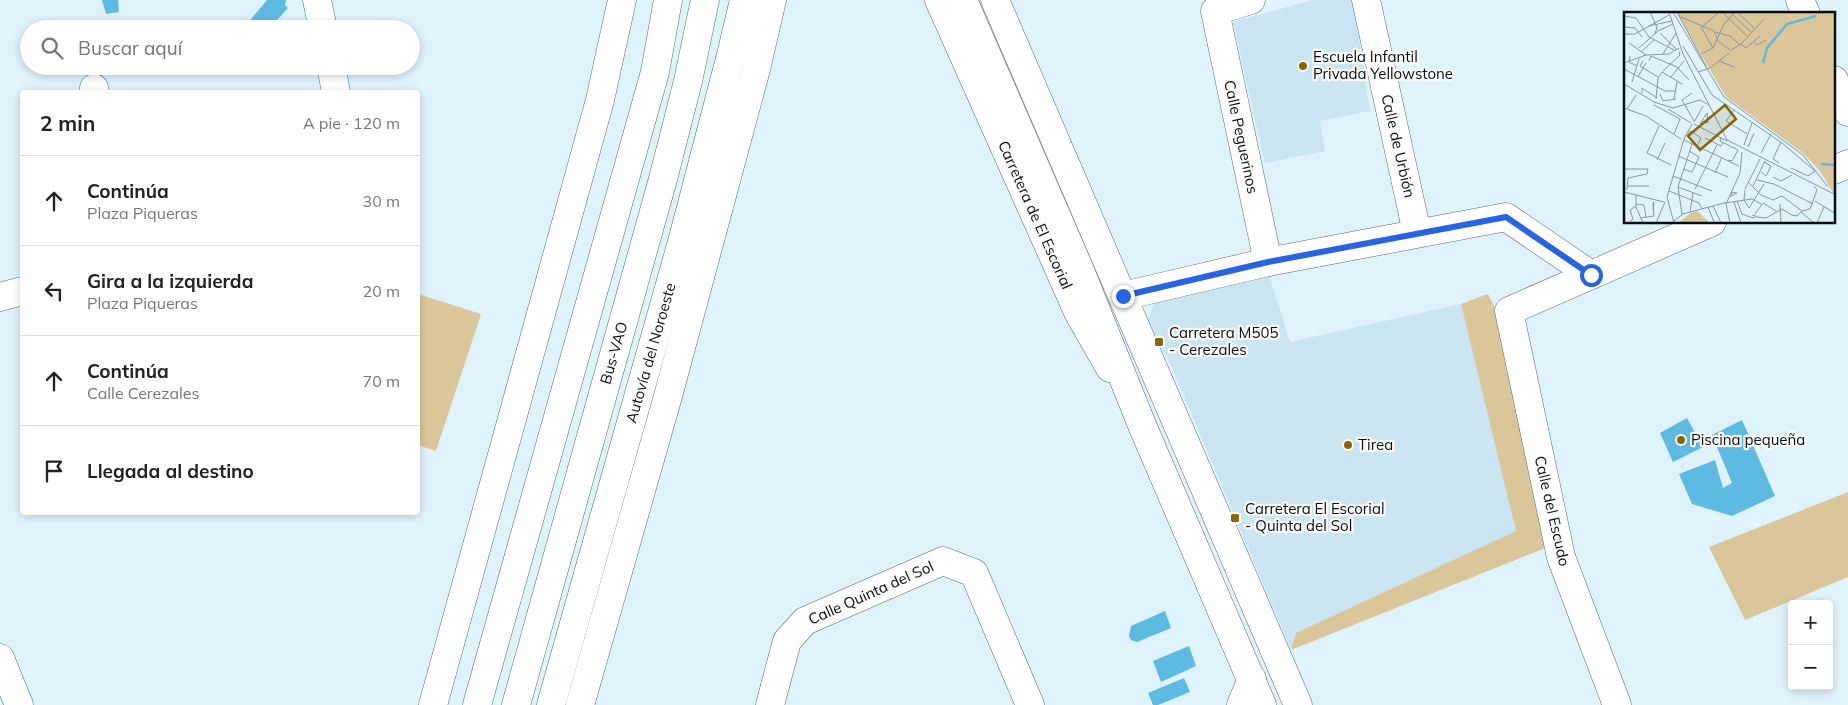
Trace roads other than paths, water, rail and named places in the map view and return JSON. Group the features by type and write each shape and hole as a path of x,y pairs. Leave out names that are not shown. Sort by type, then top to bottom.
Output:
{"main road":[{"path":"317,0 321,20"},
{"path":"433,705 600,100 622,0"},
{"path":"476,705 655,72 668,0"},
{"name":"Bus-VAO","path":"516,705 663,179 688,81 705,0"},
{"name":"Autovía del Noroeste","path":"551,705 682,242 744,0"},
{"path":"580,705 668,396 756,69 772,0"},
{"name":"Carretera de El Escorial","path":"938,0 1079,314 1142,425"},
{"path":"964,0 1079,268 1142,425 1262,705"},
{"path":"996,0 1298,705"},
{"name":"Calle Peguerinos","path":"1251,0 1215,11 1268,262"},
{"name":"Calle de Urbión","path":"1366,0 1417,233"},
{"path":"1800,0 1805,12"},
{"path":"333,75 336,90"},
{"path":"1836,85 1848,112"},
{"path":"1836,169 1848,164"},
{"path":"1123,296 1268,262 1506,217 1591,275 1707,224"},
{"path":"1079,268 1191,457"},
{"name":"Calle del Escudo","path":"1591,275 1509,311 1560,557 1617,705"},
{"path":"0,297 20,292"},
{"name":"Calle Quinta del Sol","path":"770,705 787,641 805,620 943,562 974,573 1030,705"},
{"path":"0,658 19,705"},
{"path":"1242,705 1252,679"}],"water":[{"path":"102,0 118,0 119,12 106,14"},
{"path":"267,0 286,0 285,5 288,8 277,20 250,20"},
{"name":"Piscina pequeña","path":"1687,418 1703,447 1673,462 1660,433"},
{"path":"1742,420 1775,496 1732,516 1692,504 1679,474 1715,460 1723,488 1732,483 1712,435"},
{"path":"1165,611 1171,628 1137,642 1131,640 1129,636 1131,626"},
{"path":"1189,646 1196,666 1161,682 1153,661"},
{"path":"1184,678 1190,692 1158,705 1153,705 1148,693"}],"place":[{"name":"Escuela Infantil Privada Yellowstone","path":"1303,66"},
{"name":"Carretera M505 - Cerezales","path":"1159,342"},
{"name":"Piscina pequeña","path":"1681,440"},
{"name":"Tirea","path":"1348,445"},
{"name":"Carretera El Escorial - Quinta del Sol","path":"1235,518"}]}
